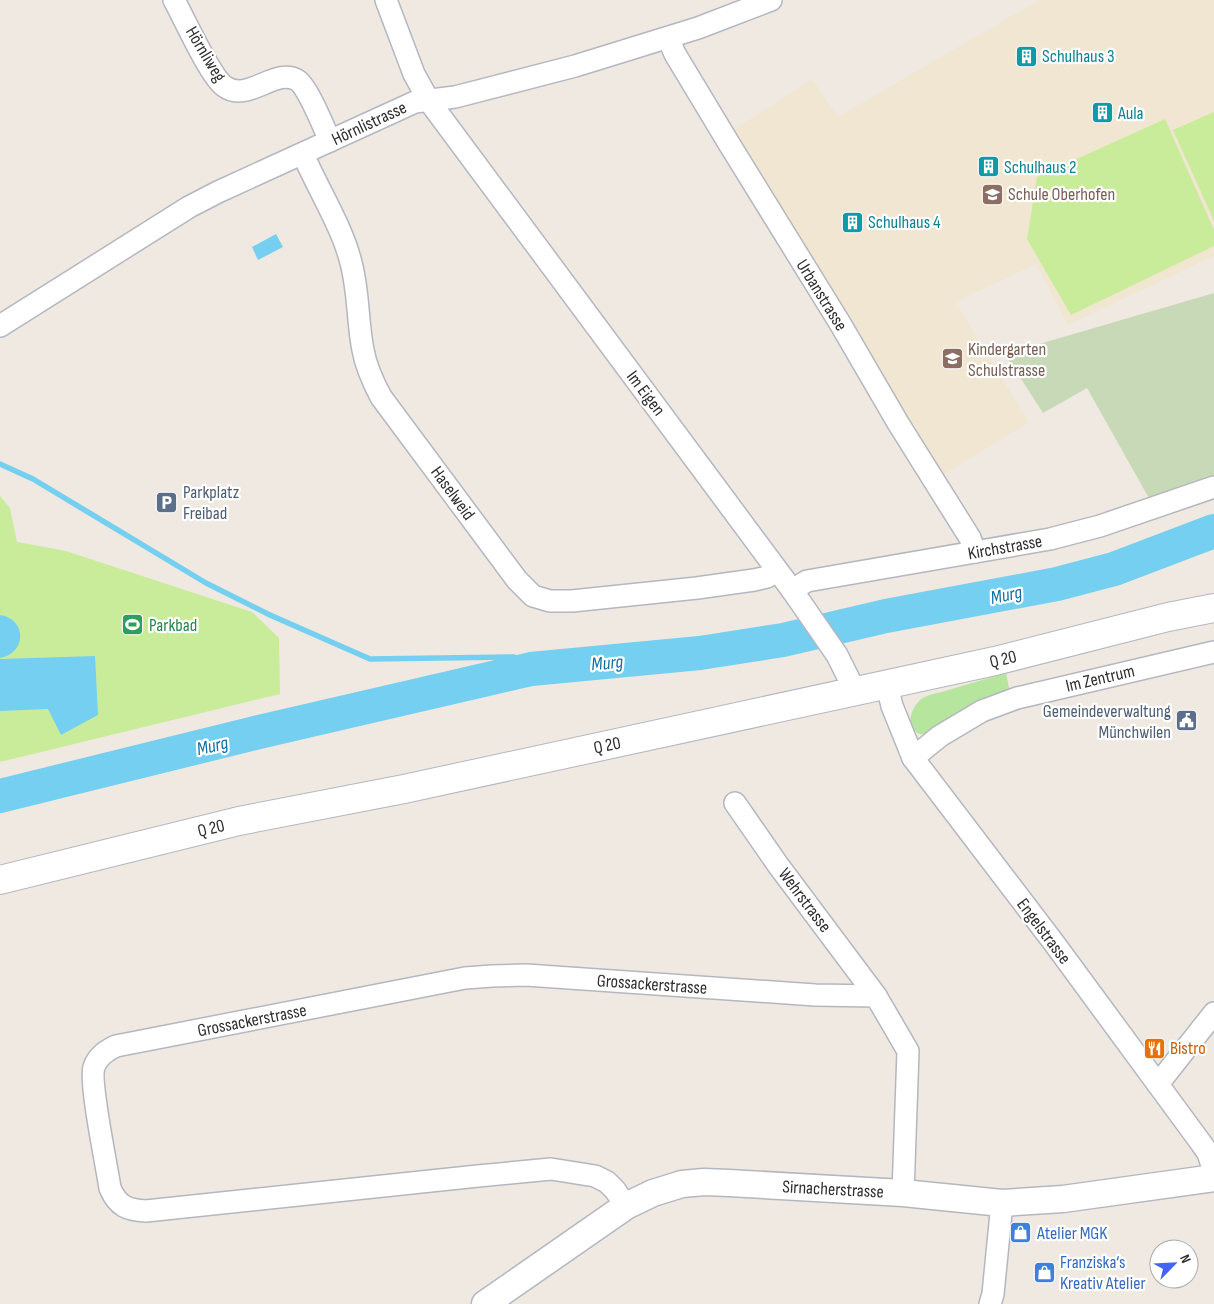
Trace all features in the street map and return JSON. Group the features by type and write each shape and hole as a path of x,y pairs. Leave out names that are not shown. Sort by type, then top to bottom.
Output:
{"main road":[{"name":"Q 20","path":"0,880 239,821 414,787 855,692 995,661 1168,617 1214,608"}],"street":[{"name":"Hörnliweg","path":"174,0 214,74 224,87 237,92 251,90 273,80 286,78 297,80 305,90 330,141"},
{"name":"Im Eigen","path":"386,0 414,74 429,101 811,616 837,655 855,692"},
{"name":"Hörnlistrasse","path":"0,326 124,246 189,207 415,102 455,97 522,81 668,38 771,0"},
{"name":"Urbanstrasse","path":"668,38 675,54 728,142 970,538 974,552"},
{"name":"Haselweid","path":"303,154 341,234 350,258 356,286 362,348 370,374 381,397 517,580 533,596 550,601 572,601 697,588 754,580 767,577 776,570"},
{"name":"Kirchstrasse","path":"792,590 807,581 1050,539 1100,526 1214,487"},
{"name":"Im Zentrum","path":"913,758 940,736 982,711 1017,698 1214,652"},
{"name":"Engelstrasse","path":"887,685 892,706 913,758 1054,943 1158,1084 1208,1153 1214,1172"},
{"name":"Wehrstrasse","path":"734,803 876,996"},
{"name":"Grossackerstrasse","path":"626,1206 607,1182 595,1176 551,1170 146,1211 130,1210 120,1204 113,1196 110,1188 94,1090 93,1068 106,1051 116,1046 465,978 526,975 815,995 876,996"},
{"path":"876,996 908,1051 903,1193"},
{"path":"1158,1084 1214,1013"},
{"name":"Sirnacherstrasse","path":"485,1304 626,1206 653,1193 682,1184 704,1182 903,1193 1002,1203 1063,1199 1214,1178"},
{"path":"990,1304 993,1294 1002,1203"}],"shaded area":[{"name":"Schule Oberhofen","path":"1039,0 1214,0 1214,256 1068,325 1036,264 955,302 1029,422 943,475 732,131 812,79 838,117"}],"green space":[{"path":"1214,112 1214,221 1173,130"},
{"path":"1165,119 1214,230 1214,246 1071,315 1027,239 1037,177"},
{"path":"1214,293 1214,478 1150,500 1087,388 1043,413 1005,354"},
{"name":"Parkbad","path":"0,496 10,508 17,542 66,551 252,612 279,638 280,694 0,762"},
{"path":"1006,673 1010,693 966,711 930,729 930,734 916,732 912,728 911,716 913,709 923,698"}],"water":[{"path":"276,234 283,247 258,260 252,247"},
{"path":"0,615 9,618 15,623 19,629 20,636 15,650 9,655 0,658"},
{"path":"95,656 98,715 61,735 48,709 0,711 0,659"}],"waterway":[{"path":"0,464 33,479 206,583 270,615 370,659 514,657 525,671"},
{"name":"Murg","path":"0,796 259,732 531,669 700,653 783,640 886,616 1057,584 1114,569 1214,531"}],"place":[{"name":"Schulhaus 3","path":"1026,56"},
{"name":"Aula","path":"1102,113"},
{"name":"Schulhaus 2","path":"988,167"},
{"name":"Schule Oberhofen","path":"992,194"},
{"name":"Schulhaus 4","path":"852,222"},
{"name":"Kindergarten Schulstrasse","path":"952,359"},
{"name":"Parkplatz Freibad","path":"167,502"},
{"name":"Parkbad","path":"133,625"},
{"name":"Gemeindeverwaltung Münchwilen","path":"1187,721"},
{"name":"Bistro","path":"1154,1048"},
{"name":"Atelier MGK","path":"1021,1233"},
{"name":"Franziska‘s Kreativ Atelier","path":"1044,1272"}]}
